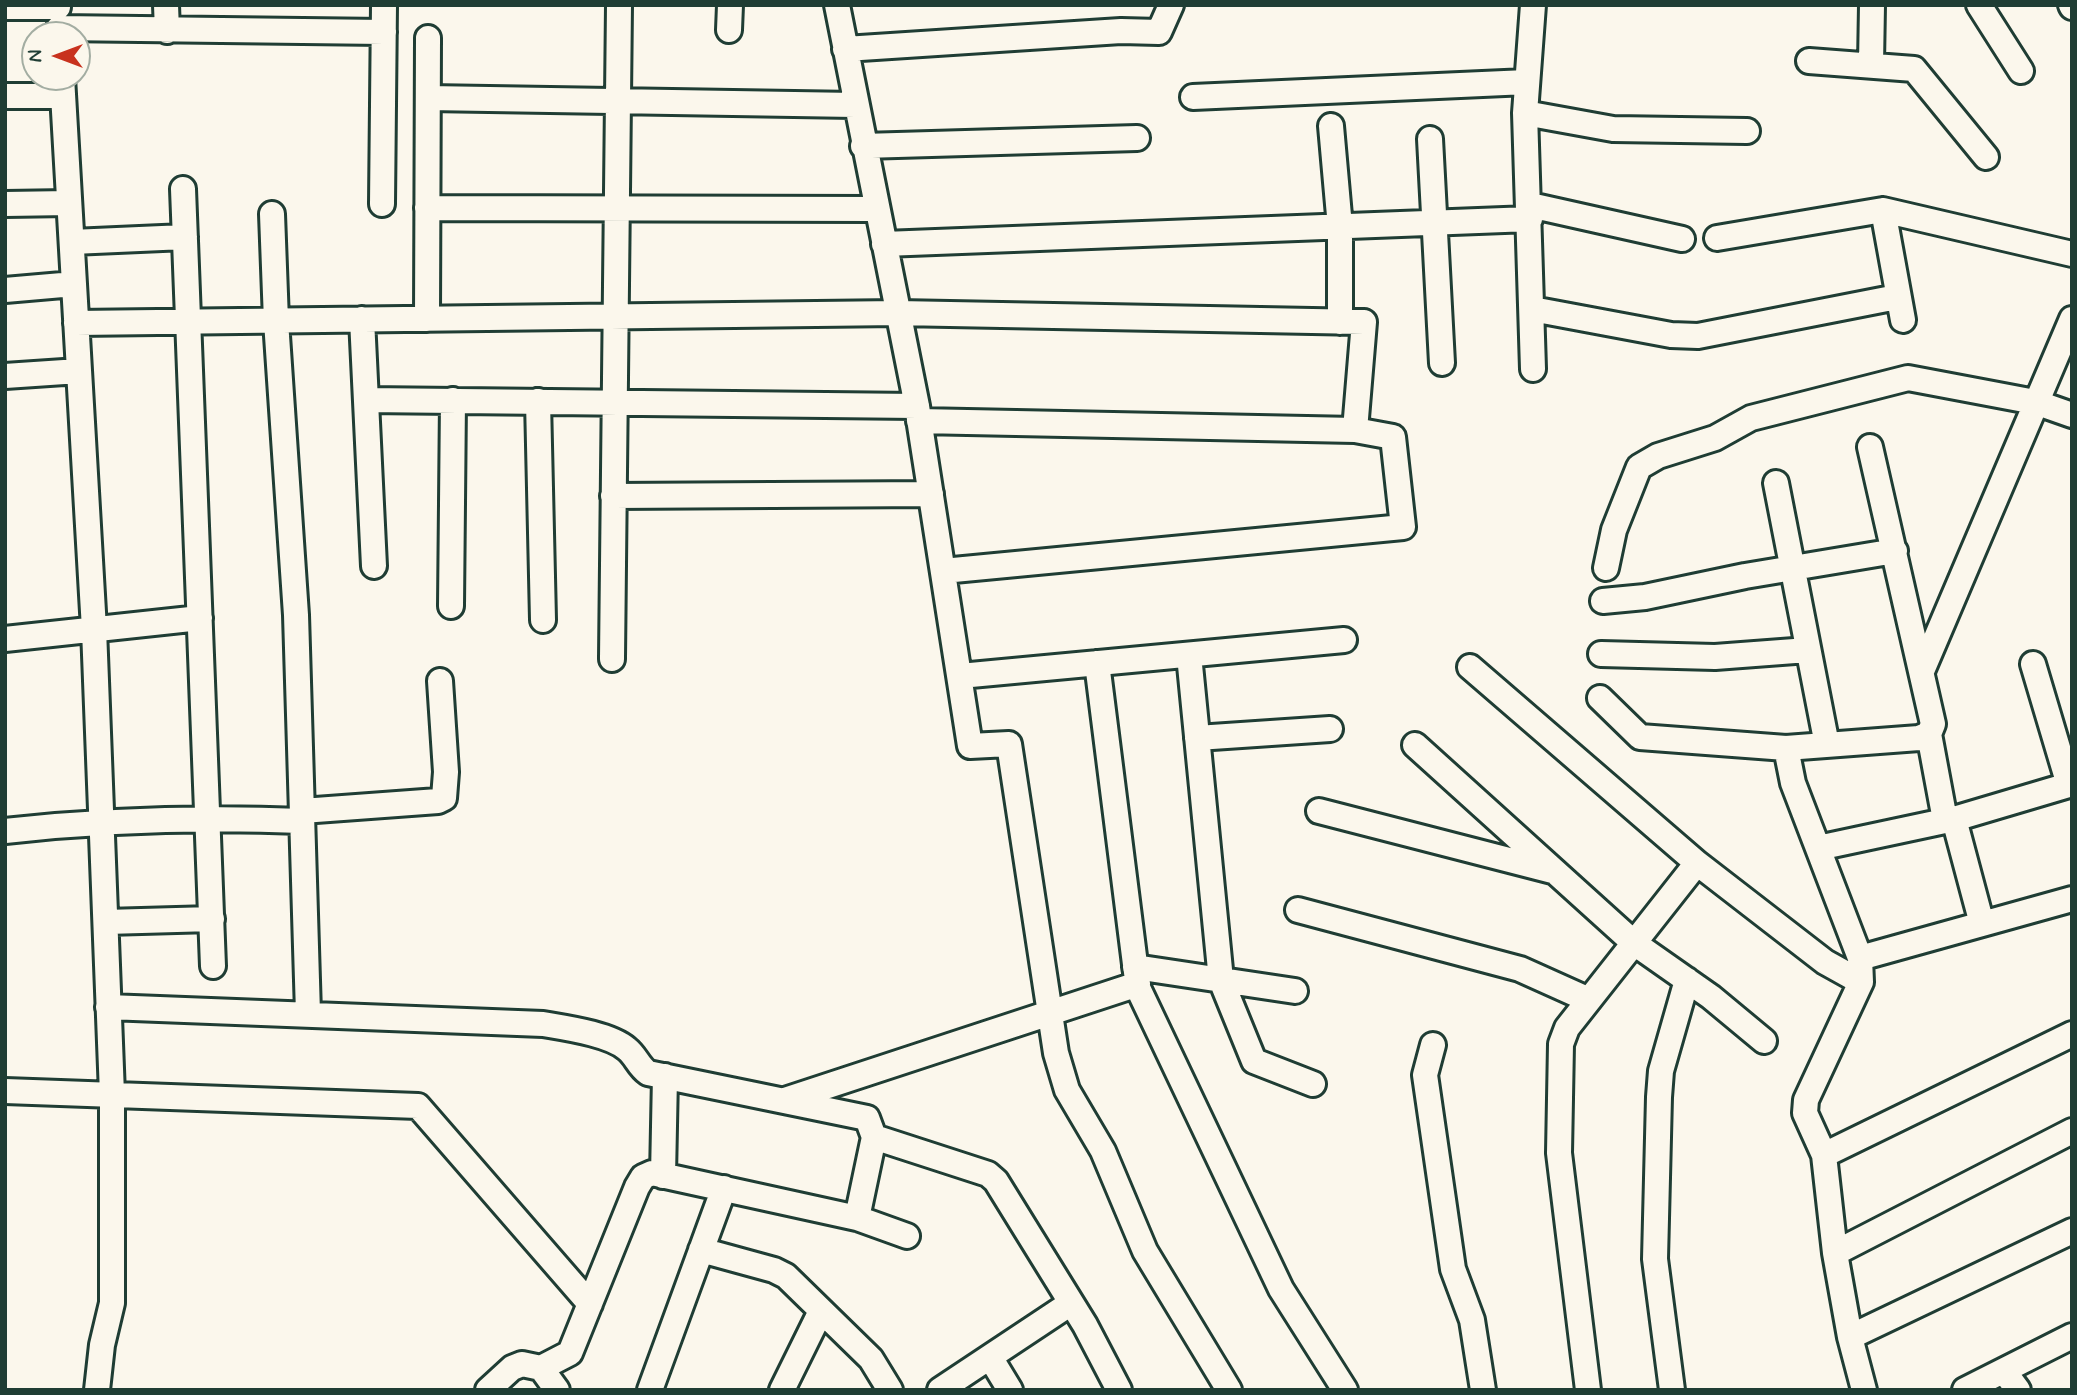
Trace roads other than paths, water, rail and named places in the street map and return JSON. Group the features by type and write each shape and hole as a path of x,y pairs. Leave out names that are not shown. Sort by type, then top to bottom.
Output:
{"street":[{"path":"166,5 167,31"},
{"path":"382,204 384,5"},
{"path":"612,659 619,5"},
{"path":"836,5 918,414 970,746 1009,744 1052,1011 1056,1053 1067,1090 1103,1151 1145,1251 1229,1390"},
{"path":"845,49 1121,31 1159,32 1171,5"},
{"path":"1532,369 1530,212 1525,113 1533,5"},
{"path":"1871,64 1872,5"},
{"path":"1979,5 2021,71"},
{"path":"5,7 58,19 167,31 384,32"},
{"path":"427,319 428,38"},
{"path":"1809,61 1914,69 1986,157"},
{"path":"1193,97 1527,82"},
{"path":"5,96 34,91"},
{"path":"62,91 94,629 112,1094 112,1303 102,1345 97,1390"},
{"path":"428,98 855,105"},
{"path":"1525,113 1613,129 1746,131"},
{"path":"1331,126 1340,227 1340,322"},
{"path":"863,146 1137,138"},
{"path":"1430,139 1441,363"},
{"path":"183,189 213,966"},
{"path":"5,204 69,203"},
{"path":"427,208 876,209"},
{"path":"1717,238 1812,223 1867,210 1883,210 2072,254"},
{"path":"1532,309 1671,335 1698,337 1900,309 1883,210"},
{"path":"884,244 1436,223 1530,212 1682,239"},
{"path":"272,214 276,321 296,615 307,1013"},
{"path":"72,242 184,237"},
{"path":"5,290 74,284"},
{"path":"76,323 898,313 1364,322 1355,430"},
{"path":"1922,671 2072,319"},
{"path":"362,320 374,566"},
{"path":"5,376 79,371"},
{"path":"1606,568 1614,530 1639,467 1658,456 1715,438 1751,418 1908,378 2035,402 2072,415"},
{"path":"366,400 614,402 1355,430 1393,437 1403,527 943,571"},
{"path":"451,606 453,400"},
{"path":"538,401 543,620"},
{"path":"1871,447 1933,724 1928,734 1949,820 1982,924"},
{"path":"1776,484 1827,745"},
{"path":"612,496 931,494"},
{"path":"1603,601 1645,597 1791,568 1895,551"},
{"path":"5,639 200,618"},
{"path":"960,676 1344,640"},
{"path":"1601,654 1715,657 1808,650"},
{"path":"1189,655 1221,980 1254,1061 1312,1084"},
{"path":"1097,663 1136,975 1281,1289 1345,1390"},
{"path":"1818,848 1949,820 2071,785 2033,664"},
{"path":"1470,667 1697,863 1825,962 1860,970 1982,924 2072,899"},
{"path":"5,831 103,820 302,816 438,801 444,798 446,772 440,681"},
{"path":"1600,698 1640,737 1786,748 1928,734"},
{"path":"1197,738 1330,729"},
{"path":"1415,745 1634,943 1687,980 1764,1041"},
{"path":"1786,748 1793,783 1860,970 1805,1100 1805,1113 1824,1155 1835,1253 1850,1337 1864,1390"},
{"path":"1320,811 1556,872"},
{"path":"1588,1390 1559,1153 1559,1065 1567,1028 1697,863"},
{"path":"1298,910 1521,969 1589,1000"},
{"path":"106,922 212,919"},
{"path":"784,1101 1052,1011 1136,975 1221,980 1295,991"},
{"path":"1672,1390 1655,1259 1659,1097 1661,1071 1687,980"},
{"path":"108,1007 307,1013 543,1024 569,1028 618,1043 630,1050 639,1067 648,1073 867,1118 874,1137 857,1218"},
{"path":"1824,1155 2072,1034"},
{"path":"1433,1045 1425,1075 1451,1256 1472,1320 1483,1390"},
{"path":"663,1176 665,1076"},
{"path":"5,1091 418,1106 590,1304"},
{"path":"1835,1253 2072,1131"},
{"path":"874,1137 988,1174 996,1181 1071,1303 1119,1390"},
{"path":"488,1390 512,1368 523,1364 541,1368 570,1353 637,1187 643,1177 652,1173 857,1218 907,1236"},
{"path":"650,1390 724,1188"},
{"path":"1850,1337 2072,1231"},
{"path":"701,1250 774,1270 786,1276 871,1359 890,1390"},
{"path":"940,1390 1071,1303"},
{"path":"782,1390 821,1311"},
{"path":"1965,1390 2011,1380 2072,1336"},
{"path":"990,1357 1010,1390"},
{"path":"541,1368 557,1390"}]}
